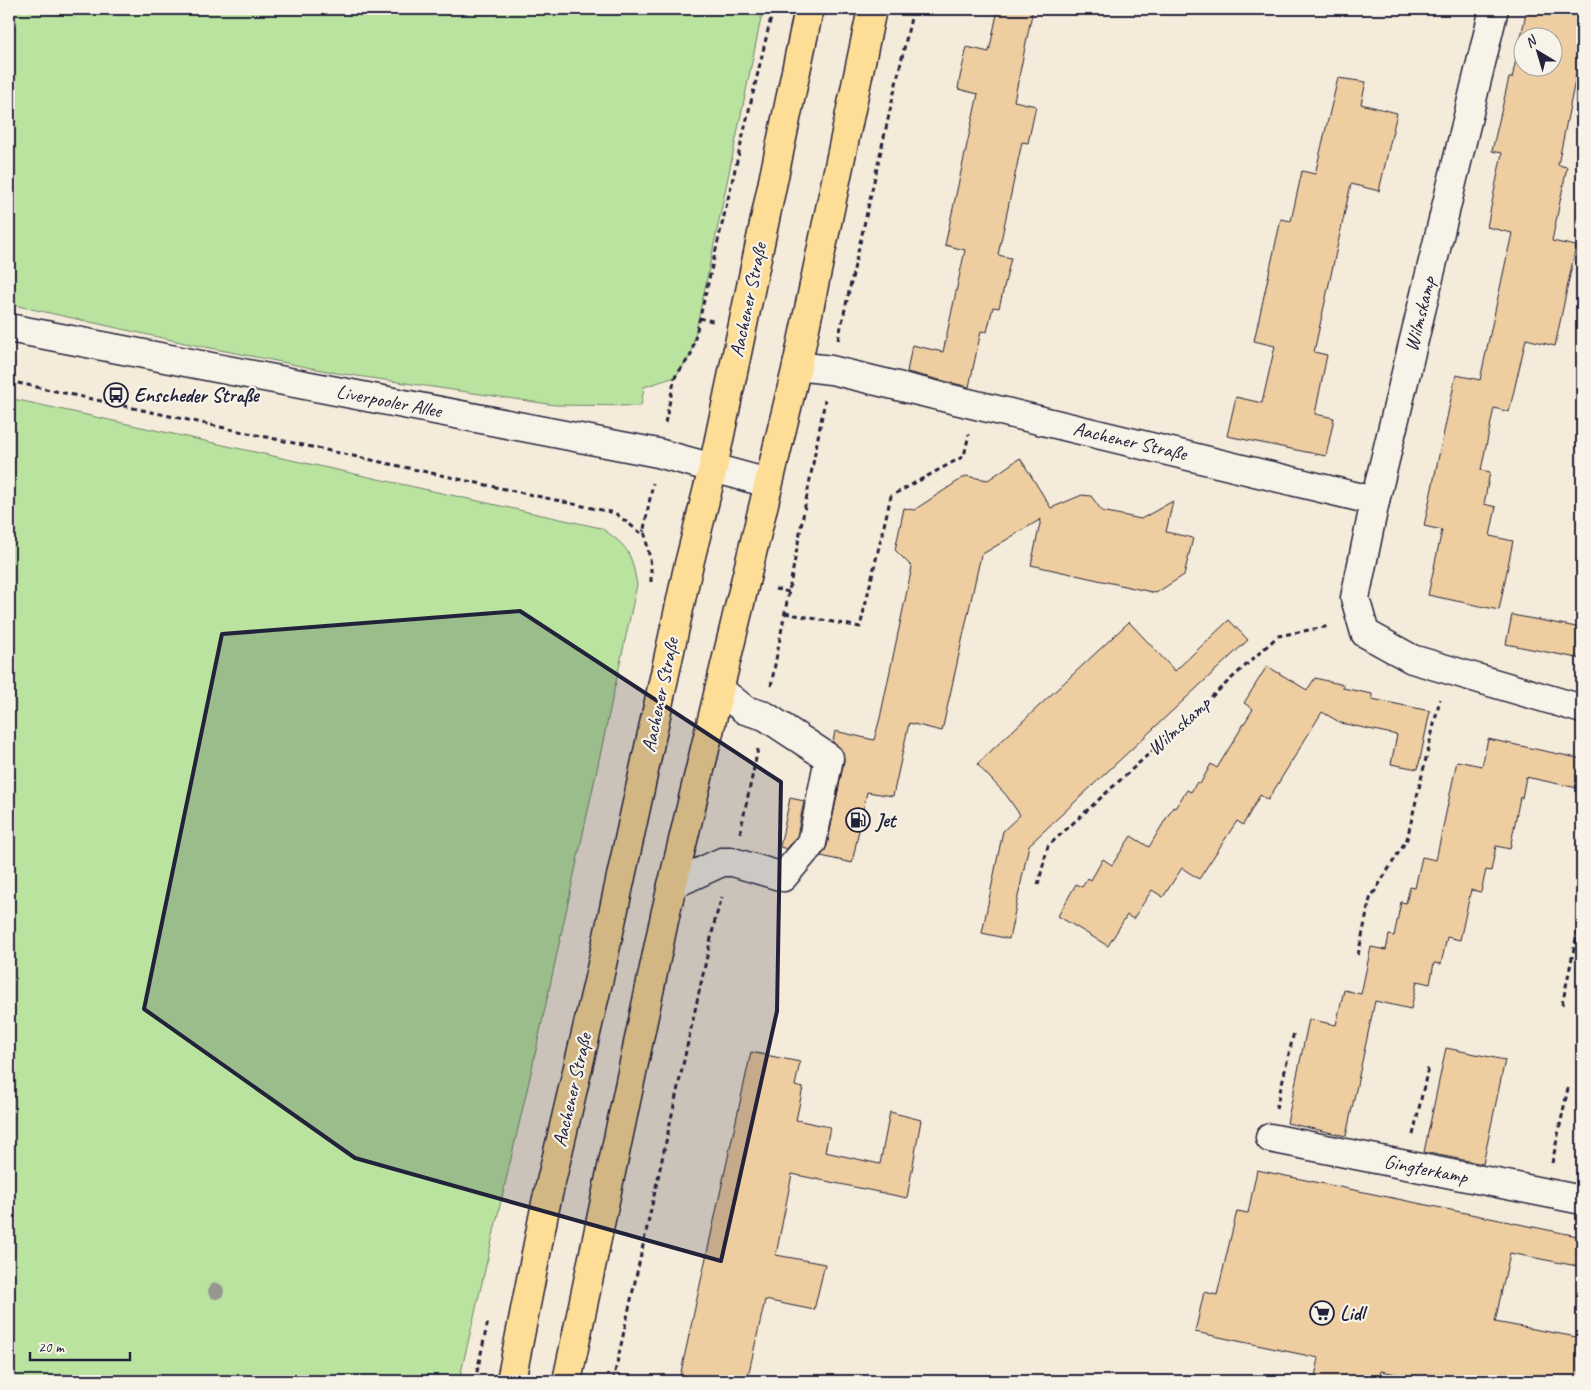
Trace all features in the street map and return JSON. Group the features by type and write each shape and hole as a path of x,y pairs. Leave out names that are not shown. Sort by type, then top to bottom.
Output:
{"main road":[{"name":"Aachener Straße","path":"510,1381 546,1203 599,978 687,572 713,468 809,9"},
{"path":"567,1381 672,886 797,366 872,9"}],"street":[{"name":"Wilmskamp","path":"1494,9 1375,501 1354,598 1365,633 1412,659 1582,709"},
{"name":"Liverpooler Allee","path":"9,328 658,454 768,483"},
{"name":"Aachener Straße","path":"797,366 831,370 1375,501"},
{"path":"672,886 722,862 734,862 783,877 812,843 829,758 766,716 745,710 719,689"},
{"name":"Gingterkamp","path":"1270,1138 1582,1200"}],"path":[{"path":"651,588 651,565 644,530 658,454 675,378 690,355 772,9"},
{"path":"9,381 615,513 642,534 644,530"},
{"path":"785,613 860,627 891,496 964,456 975,405"},
{"name":"Wilmskamp","path":"1038,885 1048,846 1278,636 1361,620"},
{"path":"1358,955 1370,899 1407,839 1447,669"},
{"path":"1562,1005 1582,911"},
{"path":"1270,1138 1294,1032"},
{"path":"1407,1165 1428,1068"},
{"path":"1546,1193 1568,1088"},
{"path":"475,1381 490,1313"}],"highlighted area":[{"path":"520,611 781,782 777,1011 721,1261 355,1158 144,1009 222,634"}],"green space":[{"path":"9,9 763,9 691,355 675,377 644,387 641,406 555,405 337,373 185,343 9,304"},
{"path":"9,398 601,528 618,540 630,557 637,585 531,1073 459,1381 9,1381"}],"building":[{"path":"998,9 1033,9 1014,101 1036,106 1028,143 1022,142 998,255 1011,258 999,308 993,307 987,332 981,331 969,387 907,372 912,345 943,352 965,250 945,245 978,94 958,89 967,47 989,52"},
{"path":"1527,9 1582,9 1582,46 1558,165 1567,167 1552,241 1576,246 1555,346 1526,339 1509,412 1494,408 1481,470 1490,472 1484,504 1496,507 1490,536 1513,541 1499,610 1428,595 1442,530 1424,526 1456,375 1480,380 1512,233 1487,227 1502,153 1492,151 1509,78 1512,78 1514,69 1514,78 1564,78 1564,28 1523,28"},
{"path":"1338,78 1366,82 1361,104 1397,113 1379,191 1351,184 1314,352 1327,355 1315,414 1334,418 1326,456 1227,436 1236,397 1262,403 1275,346 1254,341 1281,219 1291,221 1302,171 1315,174"},
{"path":"1020,458 1051,508 1082,495 1091,496 1102,511 1141,519 1173,501 1166,532 1193,538 1184,575 1156,593 1031,565 1041,519 981,555 942,731 909,723 893,796 867,792 852,863 821,856 827,846 844,761 843,752 833,742 835,731 874,740 880,718 912,567 895,550 904,508 914,510 966,476 988,480"},
{"path":"1512,615 1582,628 1582,659 1506,644"},
{"path":"1229,620 1248,640 1029,845 1009,939 982,933 1003,831 1020,815 1006,795 977,764 1129,622 1175,671"},
{"path":"1267,666 1307,690 1315,678 1344,685 1343,688 1372,694 1372,699 1430,711 1418,769 1391,764 1397,735 1341,723 1322,712 1268,800 1260,795 1243,825 1237,821 1199,879 1182,868 1163,897 1152,890 1133,919 1127,915 1108,946 1058,916 1076,884 1082,887 1088,878 1091,880 1103,859 1112,865 1131,836 1149,847 1173,807 1175,808 1187,790 1191,792 1197,782 1200,784 1211,764 1217,768 1253,709 1244,703"},
{"path":"1488,739 1582,759 1582,789 1526,777 1522,798 1520,797 1510,849 1496,846 1491,871 1486,870 1481,892 1471,890 1460,940 1447,937 1441,964 1434,963 1430,984 1417,981 1411,1009 1375,1001 1346,1136 1287,1123 1309,1019 1336,1025 1344,990 1361,994 1371,947 1386,950 1389,935 1394,936 1401,902 1406,903 1410,887 1415,888 1422,857 1436,860 1457,761 1482,766"},
{"path":"790,798 804,801 797,836 787,849 780,847"},
{"path":"1446,1048 1505,1060 1483,1164 1424,1152"},
{"path":"751,1052 800,1062 795,1086 803,1088 796,1120 830,1127 825,1152 880,1164 890,1112 921,1120 907,1198 792,1174 776,1255 825,1264 814,1310 765,1300 747,1381 679,1381"},
{"path":"1257,1170 1582,1237 1582,1267 1510,1253 1495,1322 1582,1338 1582,1381 1431,1381 1381,1371 1379,1381 1314,1381 1319,1358 1195,1332 1204,1292 1217,1295 1237,1211 1248,1213"}],"place":[{"name":"Enscheder Straße","path":"116,395"},
{"name":"Jet","path":"858,820"},
{"name":"Lidl","path":"1322,1313"}]}
